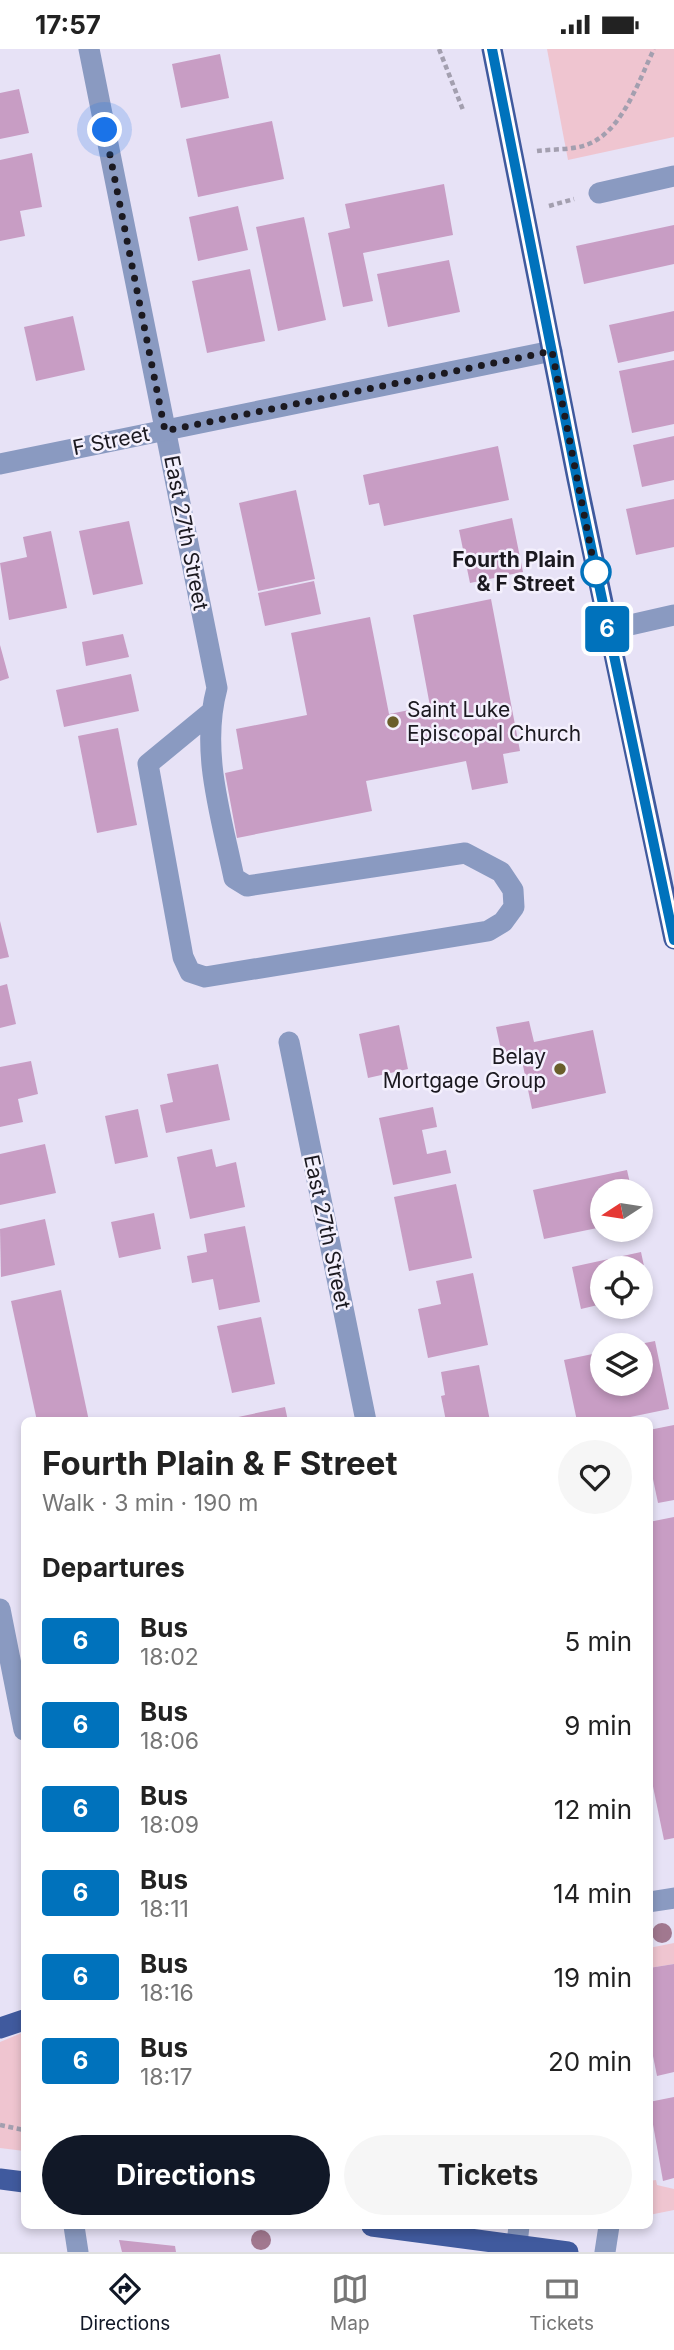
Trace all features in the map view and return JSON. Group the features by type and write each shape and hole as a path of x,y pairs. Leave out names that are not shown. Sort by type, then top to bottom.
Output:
{"main road":[{"path":"492,49 608,630 674,939"},
{"path":"0,2028 21,2020"},
{"path":"0,2179 21,2182"},
{"path":"401,2229 517,2241 568,2252"}],"street":[{"name":"East 27th Street","path":"89,49 217,688 210,713"},
{"path":"599,193 674,176"},
{"name":"F Street","path":"0,464 552,351"},
{"path":"608,630 674,615"},
{"path":"210,713 211,768 234,878 240,884 247,886 465,853 501,872 513,890 514,907 503,922 488,931 205,977 190,972 183,957 148,764 210,713"},
{"name":"East 27th Street","path":"289,1042 365,1417"},
{"path":"0,1609 21,1715"},
{"path":"653,1901 674,1898"},
{"path":"74,2229 78,2252"},
{"path":"605,2252 608,2229"}],"path":[{"path":"439,49 463,110"},
{"path":"512,154 586,145 605,134 628,102 654,49"},
{"path":"524,213 599,193"},
{"path":"0,2126 21,2130"}],"shaded area":[{"path":"547,49 674,49 674,137 568,160"},
{"path":"674,1943 674,1964 653,1967 653,1947"},
{"path":"21,2033 21,2151 0,2148 0,2042"},
{"path":"653,2180 656,2180 657,2185 674,2189 674,2210 653,2214"}],"building":[{"path":"220,54 229,98 181,108 172,64"},
{"path":"19,89 29,133 0,139 0,93"},
{"path":"272,121 284,179 198,197 186,139"},
{"path":"32,153 42,207 20,211 25,236 0,241 0,160"},
{"path":"444,184 453,235 363,253 373,301 343,307 328,233 350,228 345,204"},
{"path":"238,206 248,250 198,261 189,217"},
{"path":"304,217 326,320 278,331 256,227"},
{"path":"674,225 674,264 584,284 576,246"},
{"path":"449,260 460,312 388,327 377,274"},
{"path":"250,269 265,341 207,353 192,281"},
{"path":"674,311 674,351 618,363 609,325"},
{"path":"73,316 85,370 36,381 24,327"},
{"path":"674,360 674,424 632,433 619,371"},
{"path":"674,436 674,480 642,487 633,445"},
{"path":"498,446 509,500 384,526 379,503 369,505 363,475"},
{"path":"296,490 315,579 258,591 239,503"},
{"path":"674,499 674,547 636,555 626,509"},
{"path":"512,518 523,572 470,583 459,530"},
{"path":"129,521 143,584 93,595 79,531"},
{"path":"51,531 67,608 9,620 0,563 27,557 23,537"},
{"path":"314,581 321,614 265,626 258,593"},
{"name":"Saint Luke Episcopal Church","path":"491,599 520,751 503,754 508,783 472,790 466,761 366,781 372,811 237,838 225,773 243,769 236,729 307,715 291,633 370,617 389,714 430,706 413,615"},
{"path":"123,634 129,657 86,666 82,642"},
{"path":"0,645 9,678 0,681"},
{"path":"131,674 139,711 64,727 56,690"},
{"path":"118,728 137,825 97,833 78,736"},
{"path":"0,921 9,957 0,959"},
{"path":"7,984 16,1024 0,1028 0,986"},
{"path":"529,1021 534,1042 593,1030 606,1093 532,1109 521,1056 503,1059 496,1027"},
{"path":"399,1025 408,1069 368,1078 359,1034"},
{"path":"31,1061 38,1094 18,1099 23,1122 0,1127 0,1067"},
{"path":"218,1064 230,1120 166,1133 160,1105 173,1102 167,1074"},
{"path":"433,1107 437,1127 422,1130 427,1154 446,1150 451,1173 393,1185 379,1118"},
{"path":"138,1109 148,1157 115,1164 105,1116"},
{"path":"45,1144 56,1193 0,1205 0,1154"},
{"path":"212,1149 216,1167 236,1162 245,1207 190,1219 177,1157"},
{"path":"627,1170 629,1179 590,1179 590,1229 544,1239 533,1190"},
{"path":"456,1184 472,1258 409,1271 394,1197"},
{"path":"154,1213 161,1249 119,1258 111,1222"},
{"path":"45,1219 55,1265 1,1277 0,1229"},
{"path":"245,1226 260,1302 219,1310 213,1279 192,1283 187,1256 207,1252 204,1234"},
{"path":"641,1252 642,1256 623,1256"},
{"path":"590,1263 590,1307 581,1309 572,1267"},
{"path":"473,1273 488,1345 428,1358 418,1309 441,1304 436,1281"},
{"path":"61,1290 88,1417 36,1417 11,1301"},
{"path":"261,1317 275,1384 232,1393 217,1326"},
{"path":"655,1341 669,1409 630,1417 576,1417 564,1360 590,1355 590,1396 653,1396"},
{"path":"479,1365 489,1417 445,1417 441,1396 445,1395 441,1372"},
{"path":"285,1407 287,1417 238,1417"},
{"path":"674,1425 674,1500 658,1503 653,1479 653,1429"},
{"path":"674,1517 674,1838 664,1840 653,1786 653,1521"},
{"path":"674,1964 674,2072 657,2076 653,2056 653,1967"},
{"path":"674,2097 674,2178 663,2181 653,2125 653,2101"},
{"path":"119,2240 175,2246 176,2252 122,2252"}],"bus line":[{"name":"6","path":"492,49 582,504 674,940"}],"place":[{"name":"Fourth Plain & F Street","path":"596,572"},
{"name":"Saint Luke Episcopal Church","path":"393,722"},
{"name":"Belay Mortgage Group","path":"560,1069"}],"route":[{"path":"105,130 165,431 552,351 597,580 596,572"}]}
